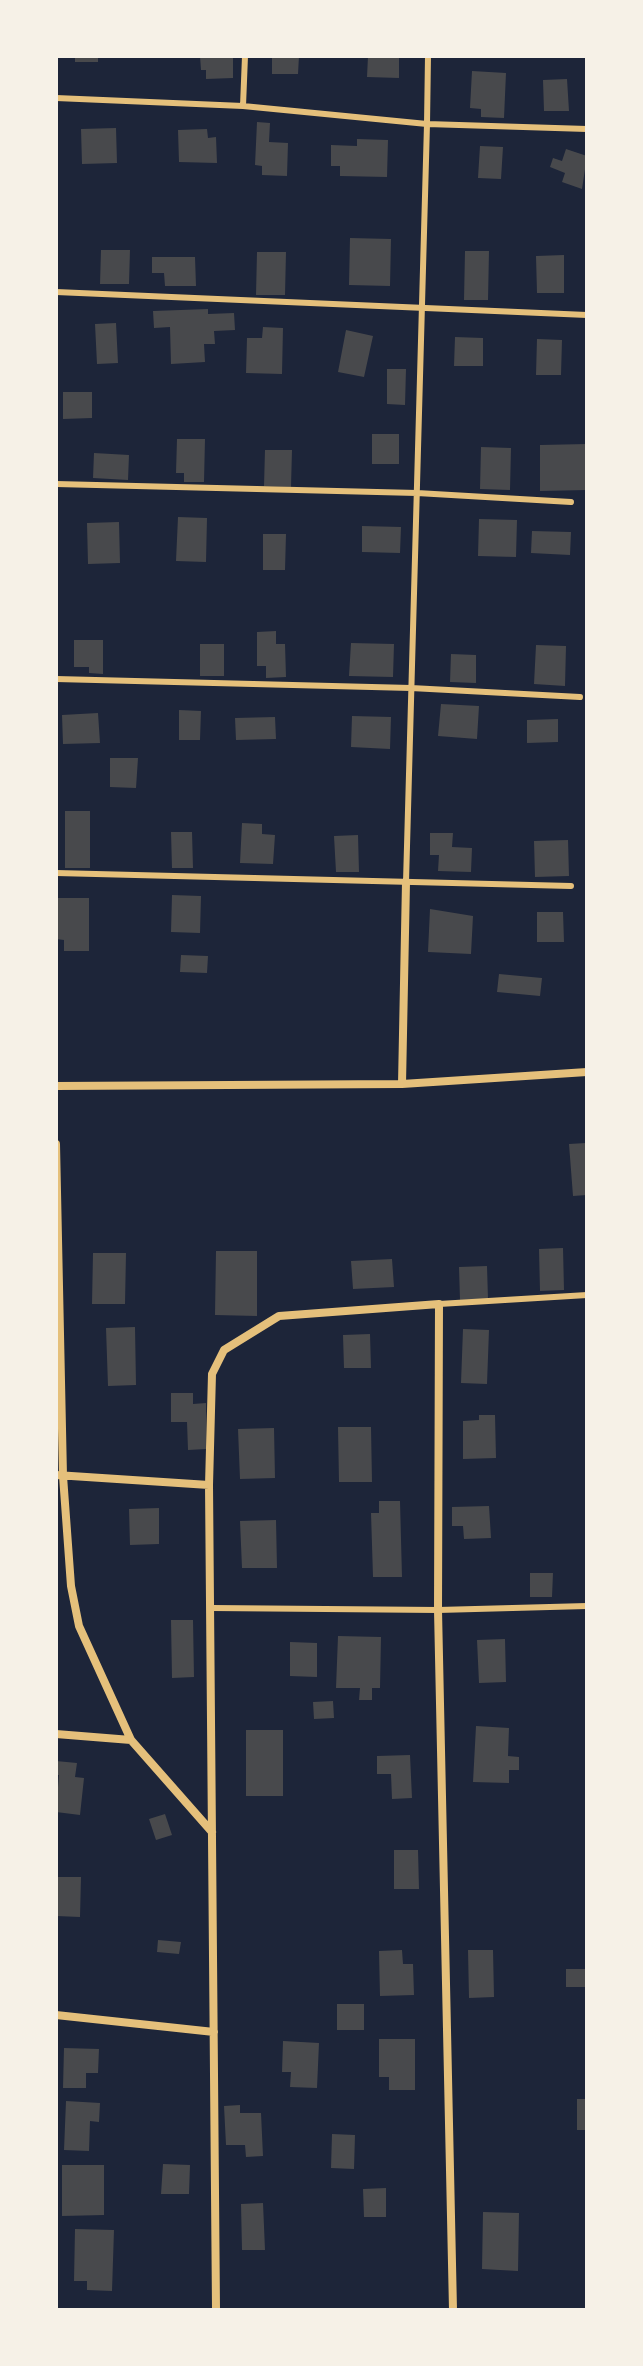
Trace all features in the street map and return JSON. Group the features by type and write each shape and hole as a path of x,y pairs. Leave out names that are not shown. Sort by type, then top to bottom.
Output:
{"street":[{"path":"402,1084 406,882"},
{"path":"56,1086 402,1084 587,1072"},
{"path":"56,1144 60,1476 71,1586 79,1626 131,1740 212,1832"},
{"path":"216,2310 209,1485 212,1374 224,1350 279,1316 439,1304 438,1610 453,2310"},
{"path":"60,1476 209,1485"},
{"path":"56,1734 131,1740"},
{"path":"56,2015 214,2032"}],"lane":[{"path":"243,106 245,56"},
{"path":"406,882 428,56"},
{"path":"56,98 243,106 427,124 587,129"},
{"path":"56,292 587,315"},
{"path":"56,484 417,493 571,502"},
{"path":"56,679 411,688 580,697"},
{"path":"56,873 571,886"},
{"path":"439,1304 587,1295"},
{"path":"212,1608 438,1610 587,1606"}],"shaded area":[{"path":"56,56 587,56 587,2310 56,2310"}],"building":[{"path":"75,56 98,56 98,62 75,62"},
{"path":"200,56 233,56 233,78 206,79 206,70 201,70"},
{"path":"272,56 299,56 298,74 272,74"},
{"path":"368,56 399,56 399,78 367,77"},
{"path":"472,71 506,73 504,118 481,117 481,109 470,108"},
{"path":"567,79 569,111 544,111 543,80"},
{"path":"257,122 270,123 269,142 288,143 287,176 262,175 262,166 255,165"},
{"path":"116,128 117,163 82,164 81,129"},
{"path":"207,129 208,138 216,137 217,163 179,162 178,130"},
{"path":"357,139 388,140 387,177 340,176 340,166 331,166 331,145 357,146"},
{"path":"480,146 503,147 501,179 478,178"},
{"path":"566,149 587,156 582,189 562,182 565,173 550,167 553,158 562,161"},
{"path":"350,238 391,239 390,286 349,285"},
{"path":"101,250 130,250 129,284 100,284"},
{"path":"465,251 489,251 488,300 464,300"},
{"path":"257,252 286,252 285,295 256,295"},
{"path":"564,255 564,293 537,293 536,256"},
{"path":"152,257 195,257 196,286 165,286 164,273 152,273"},
{"path":"208,309 208,314 234,313 235,330 214,331 215,344 204,344 205,362 171,364 170,327 154,328 153,311"},
{"path":"116,323 118,363 97,364 95,324"},
{"path":"263,327 283,328 282,374 246,373 247,338 262,338"},
{"path":"346,330 373,336 364,377 338,372"},
{"path":"455,337 483,338 483,366 454,366"},
{"path":"537,339 562,340 561,375 536,375"},
{"path":"387,369 406,369 405,405 387,404"},
{"path":"63,392 92,392 92,418 63,419"},
{"path":"372,434 399,434 399,464 372,464"},
{"path":"177,439 205,439 204,482 184,482 184,473 176,473"},
{"path":"587,444 587,490 540,491 540,445"},
{"path":"481,447 511,448 510,490 480,489"},
{"path":"265,450 292,450 291,487 264,486"},
{"path":"94,453 129,455 128,480 93,478"},
{"path":"178,517 207,518 206,562 176,561"},
{"path":"479,519 517,520 516,557 478,556"},
{"path":"119,522 120,563 88,564 87,523"},
{"path":"362,526 401,527 400,553 362,552"},
{"path":"532,531 571,532 570,555 531,553"},
{"path":"263,534 286,534 285,570 263,570"},
{"path":"276,631 276,644 285,644 286,677 266,678 266,666 257,666 257,632"},
{"path":"74,640 103,640 103,674 89,673 89,667 74,667"},
{"path":"351,643 394,644 393,677 349,676"},
{"path":"200,644 224,644 224,676 200,676"},
{"path":"536,645 566,646 565,686 534,684"},
{"path":"451,654 476,655 476,683 450,682"},
{"path":"441,704 479,706 477,739 438,736"},
{"path":"179,710 201,711 200,740 179,740"},
{"path":"98,713 100,743 63,744 62,715"},
{"path":"352,716 391,717 390,749 351,747"},
{"path":"275,717 276,739 236,740 235,718"},
{"path":"558,719 558,742 527,743 527,720"},
{"path":"110,758 138,758 136,788 110,787"},
{"path":"65,811 90,811 90,868 65,868"},
{"path":"242,823 262,824 262,834 275,835 273,864 240,863"},
{"path":"171,832 192,832 193,868 172,868"},
{"path":"430,833 453,833 452,847 472,848 471,872 438,871 439,855 430,855"},
{"path":"358,835 359,872 336,872 334,836"},
{"path":"568,840 569,876 535,877 534,841"},
{"path":"172,895 201,896 200,933 171,932"},
{"path":"56,898 89,898 89,951 64,951 64,940 56,939"},
{"path":"430,909 473,916 471,954 428,952"},
{"path":"537,912 563,912 564,942 537,942"},
{"path":"181,955 208,956 207,973 180,972"},
{"path":"499,974 542,978 540,996 497,992"},
{"path":"586,1143 587,1195 573,1196 569,1144"},
{"path":"563,1248 564,1290 540,1291 539,1249"},
{"path":"216,1251 257,1251 257,1316 215,1315"},
{"path":"93,1253 126,1253 125,1304 92,1304"},
{"path":"392,1259 394,1287 353,1289 351,1261"},
{"path":"487,1266 488,1299 460,1300 459,1267"},
{"path":"135,1327 136,1385 108,1386 106,1328"},
{"path":"463,1329 489,1330 487,1384 461,1383"},
{"path":"370,1334 371,1368 344,1368 343,1335"},
{"path":"171,1393 193,1393 193,1404 206,1403 206,1449 188,1450 187,1422 171,1422"},
{"path":"479,1415 495,1415 496,1458 463,1459 463,1421 479,1420"},
{"path":"338,1427 371,1427 372,1482 339,1482"},
{"path":"274,1428 275,1478 240,1479 238,1429"},
{"path":"379,1501 400,1501 402,1577 373,1577 371,1513 379,1513"},
{"path":"489,1506 491,1538 464,1539 463,1526 452,1526 452,1507"},
{"path":"159,1508 159,1544 130,1545 129,1509"},
{"path":"276,1520 277,1568 242,1568 240,1521"},
{"path":"530,1573 553,1573 552,1597 530,1597"},
{"path":"171,1620 193,1620 194,1677 172,1678"},
{"path":"338,1636 381,1637 380,1688 372,1688 372,1700 359,1700 360,1688 336,1688"},
{"path":"505,1639 506,1682 479,1683 477,1640"},
{"path":"290,1642 317,1643 317,1677 290,1676"},
{"path":"333,1701 334,1718 314,1719 313,1702"},
{"path":"476,1726 509,1728 508,1756 519,1757 519,1770 509,1770 509,1783 473,1782"},
{"path":"246,1730 283,1730 283,1796 246,1796"},
{"path":"410,1755 412,1798 392,1799 391,1774 377,1774 377,1756"},
{"path":"56,1761 77,1763 75,1777 84,1778 80,1815 56,1812 59,1775 56,1775"},
{"path":"165,1814 172,1835 156,1840 149,1819"},
{"path":"394,1850 418,1850 419,1889 394,1889"},
{"path":"56,1877 81,1877 80,1917 56,1916"},
{"path":"158,1940 181,1942 179,1954 157,1952"},
{"path":"402,1950 403,1964 413,1964 414,1995 380,1996 379,1951"},
{"path":"468,1950 493,1950 494,1997 469,1998"},
{"path":"566,1969 587,1969 587,1987 566,1987"},
{"path":"337,2004 364,2004 364,2030 337,2030"},
{"path":"379,2039 415,2039 415,2090 389,2090 389,2077 379,2077"},
{"path":"283,2041 319,2043 317,2088 290,2087 291,2072 282,2072"},
{"path":"64,2048 99,2049 98,2073 86,2073 86,2088 63,2088"},
{"path":"577,2099 587,2099 587,2130 577,2130"},
{"path":"66,2101 100,2103 99,2122 90,2121 89,2151 64,2150"},
{"path":"240,2105 240,2113 261,2113 263,2156 246,2157 245,2145 226,2145 224,2106"},
{"path":"332,2134 355,2135 354,2169 331,2168"},
{"path":"163,2164 190,2165 189,2194 161,2194"},
{"path":"62,2165 104,2165 104,2215 62,2216"},
{"path":"386,2188 386,2217 364,2217 363,2189"},
{"path":"263,2203 265,2250 242,2250 241,2204"},
{"path":"483,2212 519,2213 518,2271 482,2269"},
{"path":"75,2229 114,2230 112,2291 87,2290 87,2281 74,2281"}]}
